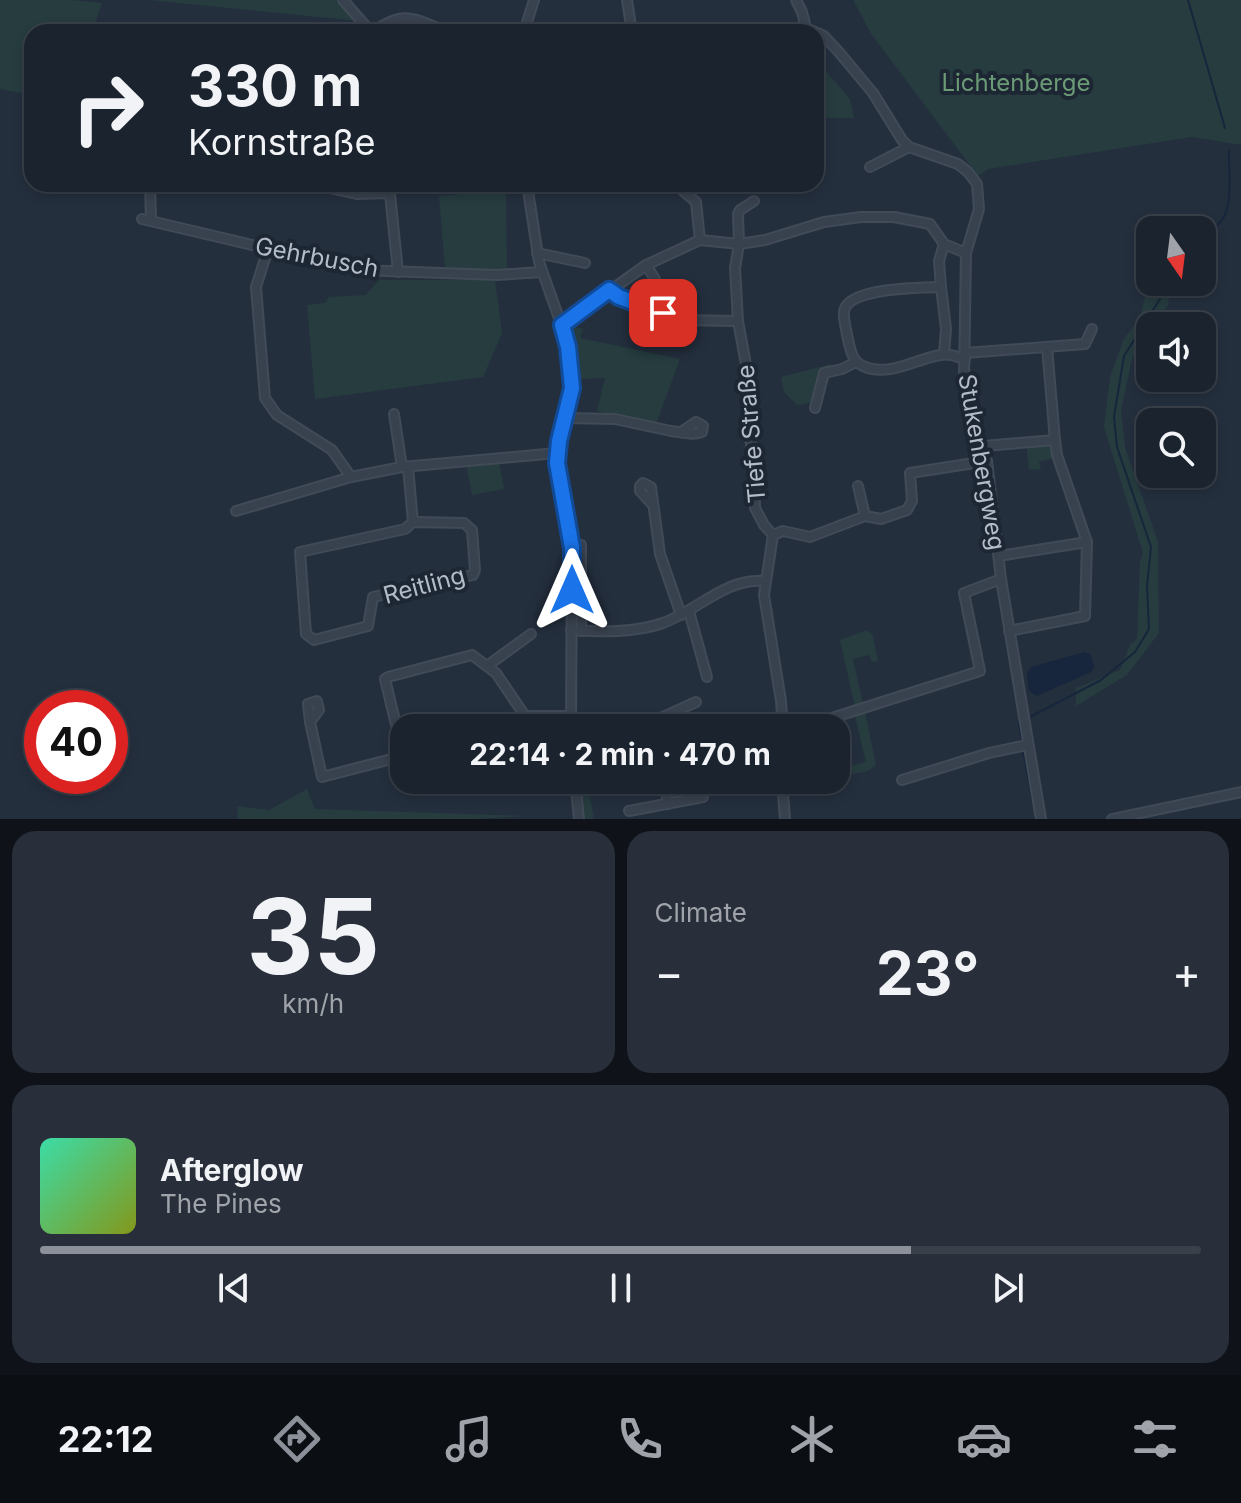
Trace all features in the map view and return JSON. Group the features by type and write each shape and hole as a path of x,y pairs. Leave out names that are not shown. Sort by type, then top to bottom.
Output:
{"street":[{"path":"343,0 365,24"},
{"path":"526,24 534,0"},
{"path":"627,0 631,24"},
{"path":"796,0 805,24"},
{"path":"385,24 394,18 407,17 428,24"},
{"path":"824,36 873,93 909,147 870,167"},
{"name":"Stukenbergweg","path":"909,147 958,164 977,184 979,209 966,253 964,380 987,461 1001,579 1041,819"},
{"name":"Gehrbusch","path":"149,192 147,220 359,270 497,275 542,272"},
{"path":"348,192 368,192"},
{"path":"389,192 398,272"},
{"path":"528,192 537,253 562,325 572,381 557,453 558,476 571,543 581,545 571,714"},
{"path":"684,192 696,202 700,240"},
{"name":"Tiefe Straße","path":"754,201 739,212 735,268 738,321 747,370 755,508 764,525 776,533"},
{"path":"562,325 646,265 700,240 739,244 765,240 824,222 894,217 930,224 944,244 966,253"},
{"path":"944,244 939,261 946,329 944,354"},
{"path":"268,249 256,287 265,398 277,415 332,450 351,477"},
{"path":"537,253 585,263"},
{"path":"646,265 655,279 647,306"},
{"path":"941,287 866,294 848,303 844,312 856,362 871,369 884,369 944,354 965,356 1085,344 1092,329"},
{"path":"609,290 619,297 678,320 738,321"},
{"path":"1009,631 1085,616 1087,542 1057,455 1047,347"},
{"path":"815,408 824,373 856,362"},
{"path":"394,414 413,522"},
{"path":"566,418 615,419 681,432"},
{"path":"984,446 1055,440"},
{"path":"236,511 351,477 405,467 557,453"},
{"path":"782,714 764,595 764,581 776,533 810,537 865,516 881,519 907,510 912,501 910,473 987,461"},
{"path":"858,486 865,516"},
{"path":"652,504 660,554 707,677"},
{"name":"Reitling","path":"413,522 464,523 469,526 472,530 473,575 373,597 368,626 314,640 309,638 306,634 300,552 405,529 413,522"},
{"path":"999,556 1087,542"},
{"path":"844,714 980,671 964,593 1001,579"},
{"path":"576,630 647,627 685,613 735,584 748,580 764,581"},
{"path":"487,666 531,634"},
{"path":"394,714 385,679 472,655 496,673 524,714"},
{"path":"673,714 696,702"},
{"path":"310,722 322,777 390,760"},
{"path":"902,780 989,753 1027,745"},
{"path":"1112,819 1241,792"},
{"path":"576,794 579,819"},
{"path":"666,794 668,804"},
{"path":"783,794 785,819"},
{"path":"629,811 703,797"}],"green space":[{"path":"0,0 102,3 95,24 24,24 24,94 0,89"},
{"path":"148,0 351,0 364,16 358,21"},
{"name":"Lichtenberge","path":"853,0 1241,0 1241,145 1192,137 988,169 978,176 872,35"},
{"path":"824,69 850,99 854,118 824,118"},
{"path":"506,192 507,269 445,270 439,196"},
{"path":"379,280 495,280 502,333 483,377 315,399 307,305 325,303 329,297 366,295"},
{"path":"1145,296 1168,296 1169,304 1164,312 1141,312"},
{"path":"1136,322 1136,353 1132,359 1121,411 1125,447 1136,479 1136,488 1139,488 1158,542 1159,633 1127,675 1076,706 1076,688 1120,670 1130,645 1137,639 1140,561 1143,553 1104,427 1110,377 1124,339"},
{"path":"575,327 583,329 580,338 680,359 656,424 597,411 605,378 578,379 571,333"},
{"path":"831,364 832,368 825,370 815,402 797,405 784,392 781,377"},
{"path":"1049,444 1054,458 1039,462 1041,469 1029,470 1026,445"},
{"path":"499,461 504,489 472,495 466,463"},
{"path":"867,630 873,636 878,661 872,662 869,655 853,659 863,704 855,707 840,640"},
{"path":"865,712 876,765 868,771 850,775 850,766 866,762 855,716"},
{"path":"307,789 315,809 527,816 475,819 238,819 237,806 269,810"},
{"path":"579,794 590,794 594,819 582,819"}],"water":[{"path":"1084,652 1090,654 1095,667 1091,672 1037,696 1029,691 1027,673 1031,667"}],"waterway":[{"path":"1188,0 1225,128"},
{"path":"1216,226 1222,220 1229,200 1229,150"},
{"path":"1028,718 1101,680 1135,652 1149,629 1147,586 1151,547 1117,447 1114,417 1124,356 1160,299"},
{"path":"1019,722 1022,741"},
{"path":"1023,751 1033,802"}],"route":[{"path":"572,590 572,548 557,463 572,388 568,347 562,325 609,290 619,297 663,313"}]}
